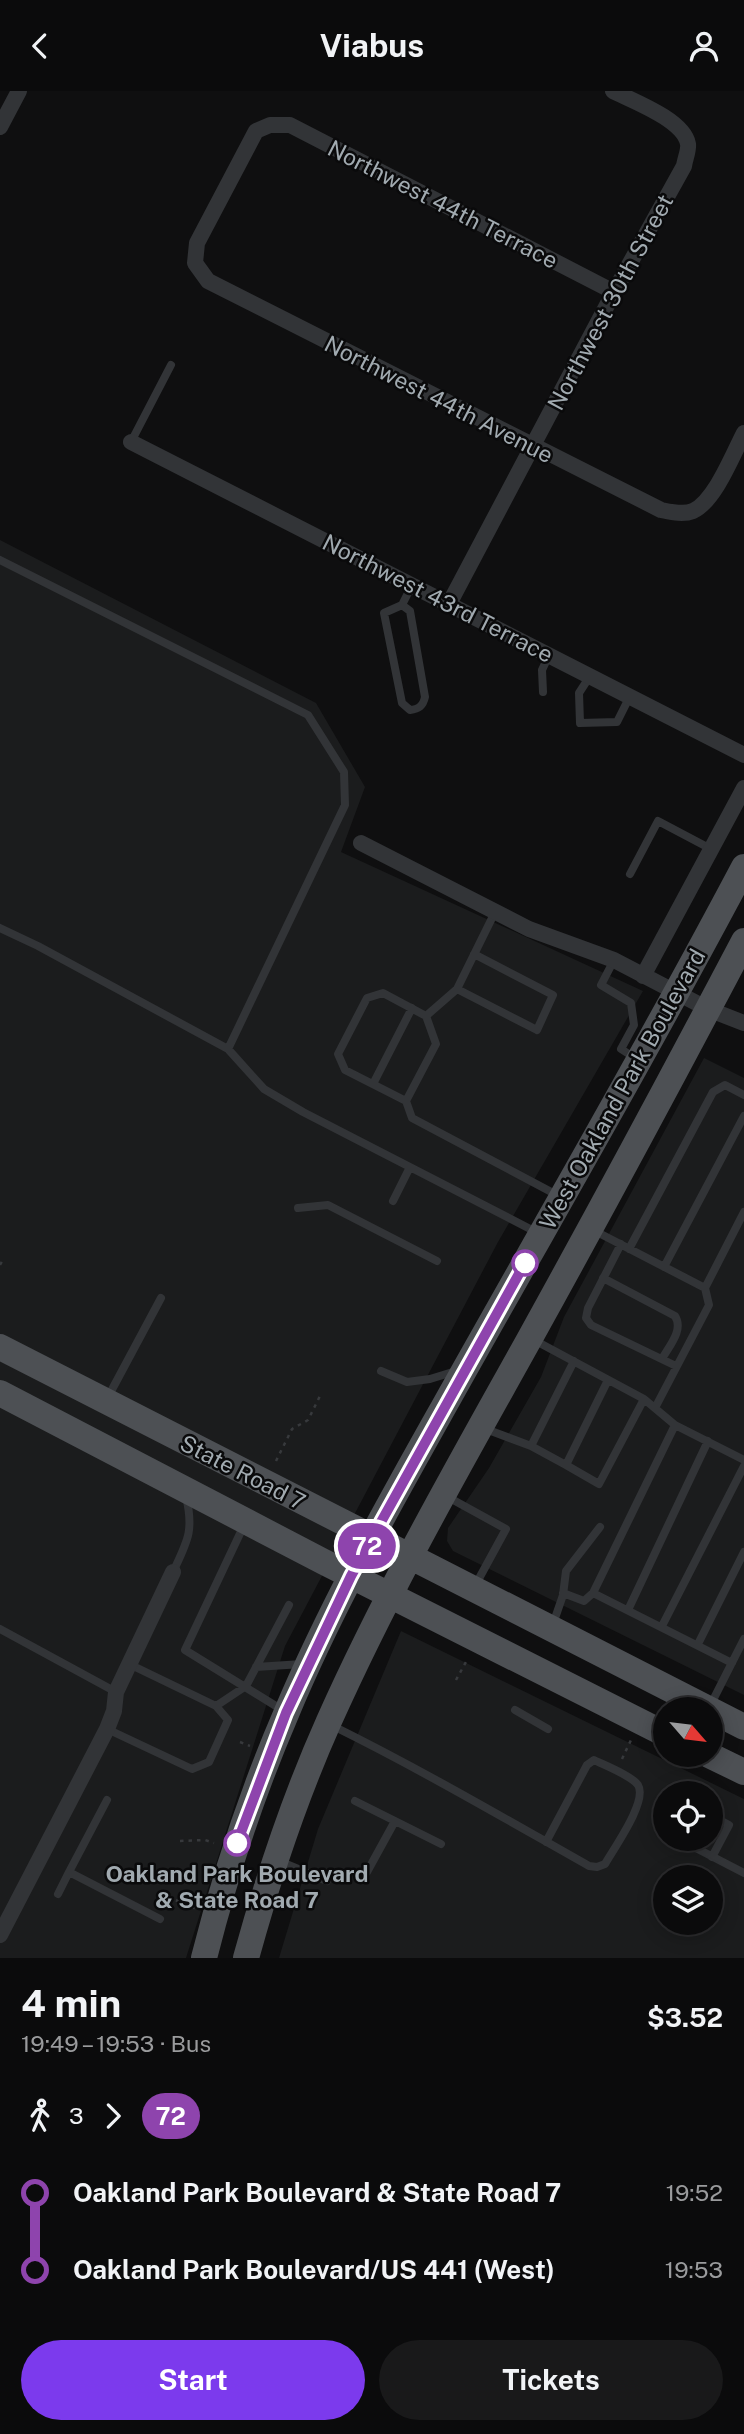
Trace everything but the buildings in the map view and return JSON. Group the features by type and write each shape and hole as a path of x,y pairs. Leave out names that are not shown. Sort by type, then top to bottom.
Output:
{"main road":[{"name":"West Oakland Park Boulevard","path":"204,1958 240,1837 286,1713 351,1576 678,993 744,867"},
{"name":"West Oakland Park Boulevard","path":"246,1958 276,1860 328,1723 390,1595 744,941"},
{"name":"State Road 7","path":"0,1347 684,1697"},
{"name":"State Road 7","path":"0,1393 351,1576 653,1728"},
{"name":"State Road 7","path":"723,1716 744,1727"},
{"path":"723,1762 744,1772"}],"street":[{"path":"0,127 19,91"},
{"name":"Northwest 30th Street","path":"449,604 614,292 684,166 689,146 683,131 667,119 612,91"},
{"name":"Northwest 44th Avenue","path":"270,125 256,131 197,243 195,263 208,281 661,510 682,513 694,510 713,491 744,433"},
{"name":"Northwest 44th Terrace","path":"270,125 290,125 614,292"},
{"name":"Northwest 43rd Terrace","path":"131,442 744,755"},
{"path":"643,976 744,788"},
{"path":"361,843 529,929 614,960 708,1009 744,1023"},
{"path":"0,1935 107,1729 114,1711 116,1692 173,1572"}],"lane":[{"path":"131,442 171,365"},
{"path":"0,560 308,715 344,772 345,804 228,1049"},
{"path":"401,605 410,611 425,697 424,704 418,709 410,710 402,703 384,613 401,605 412,585"},
{"path":"543,692 542,670 549,655"},
{"path":"590,676 579,694 580,723 617,722 630,697"},
{"path":"630,874 658,821 711,849"},
{"path":"426,1016 457,989 495,912"},
{"path":"0,928 228,1049 264,1089 303,1112 541,1234"},
{"path":"457,989 537,1030 553,995 474,954"},
{"path":"614,960 601,985 631,1003 634,1025 621,1049 640,1061"},
{"path":"406,1101 436,1044 426,1016 383,993 367,998 338,1054 345,1070 406,1101 412,1118 562,1197"},
{"path":"373,1084 412,1008"},
{"path":"677,1366 591,1325 586,1318 588,1308 713,1092 725,1085 744,1095"},
{"path":"664,1267 744,1116"},
{"path":"393,1201 410,1167"},
{"path":"298,1208 328,1205 437,1261"},
{"path":"655,1408 709,1305 705,1288 744,1212"},
{"path":"590,1229 705,1288"},
{"path":"603,1278 675,1316 679,1322 679,1330 662,1359"},
{"path":"106,1402 161,1298"},
{"path":"530,1338 644,1399 675,1425 744,1459"},
{"path":"531,1446 574,1361"},
{"path":"381,1371 407,1382 430,1379 466,1368"},
{"path":"566,1465 608,1380"},
{"path":"480,1427 531,1446 599,1483 644,1399"},
{"path":"563,1593 584,1601 593,1593 675,1425"},
{"path":"628,1610 708,1441"},
{"path":"662,1626 744,1466"},
{"path":"173,1572 186,1545 191,1520 184,1490"},
{"path":"444,1494 506,1529 473,1590"},
{"path":"246,1521 185,1650 286,1713"},
{"path":"551,1629 563,1593 566,1571 600,1527"},
{"path":"698,1644 744,1552"},
{"path":"593,1593 732,1663"},
{"path":"216,1706 246,1686 289,1605"},
{"path":"0,1629 116,1692"},
{"path":"714,1697 744,1640"},
{"path":"107,1729 192,1769 209,1762 228,1720 216,1706 129,1664"},
{"path":"257,1667 309,1664"},
{"path":"515,1710 548,1729"},
{"path":"328,1723 468,1796 500,1817 589,1866 605,1864 637,1808 639,1786 633,1780 594,1761 587,1765 546,1842"},
{"path":"58,1894 107,1800"},
{"path":"355,1801 441,1844"},
{"path":"367,1872 395,1821"},
{"path":"723,1822 729,1825 723,1836"},
{"path":"701,1851 744,1873"},
{"path":"712,1857 715,1851"},
{"path":"276,1860 327,1881"},
{"path":"69,1872 160,1919"}],"path":[{"path":"0,1265 4,1258"},
{"path":"276,1461 292,1429 308,1420 320,1396"},
{"path":"456,1680 467,1660"},
{"path":"615,1771 633,1737"},
{"path":"240,1742 257,1749"},
{"path":"180,1841 205,1840 220,1846"},
{"path":"167,1897 199,1909"}],"shaded area":[{"path":"0,540 316,703 365,787 341,852 643,991 498,1242 285,1646 186,1958 0,1958"},
{"path":"704,1058 744,1078 744,1695 453,1551 447,1541 448,1528 489,1468 541,1377 564,1317"},
{"path":"401,1631 653,1754 653,1767 679,1767 707,1781 653,1781 653,1851 723,1851 723,1789 744,1799 744,1958 279,1958 318,1829"}],"bus line":[{"name":"72","path":"237,1843 286,1713 351,1576 525,1263"}],"place":[{"name":"Oakland Park Boulevard & State Road 7","path":"237,1843"}]}
